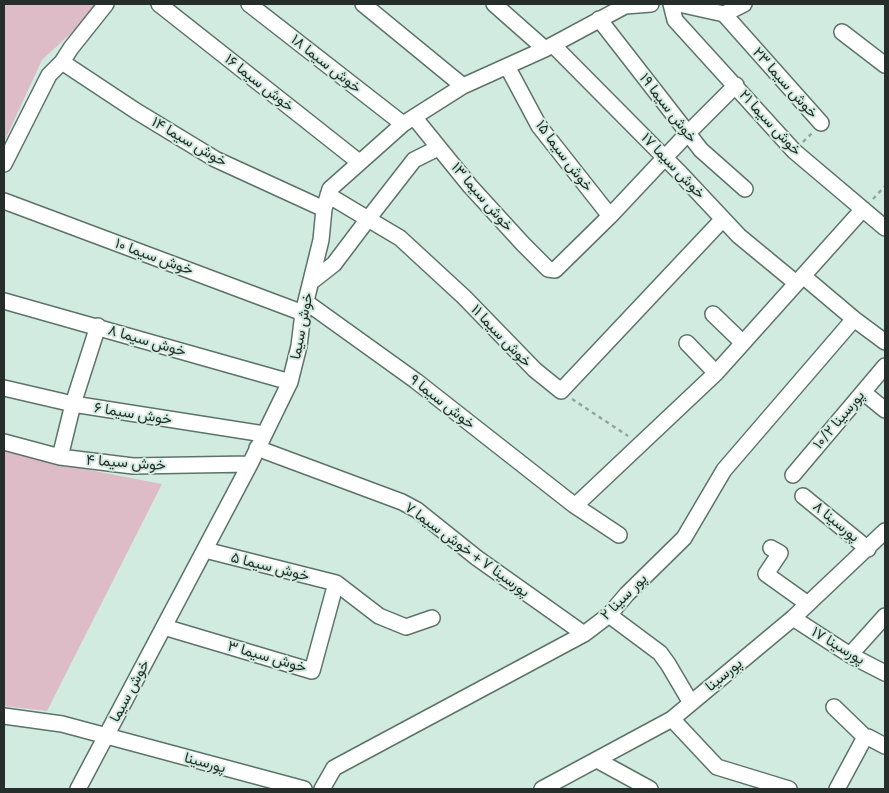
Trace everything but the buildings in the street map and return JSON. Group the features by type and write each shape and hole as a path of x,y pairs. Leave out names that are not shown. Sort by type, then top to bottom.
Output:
{"street":[{"path":"4,164 49,75 62,62 106,4"},
{"name":"خوش سیما ۱۶","path":"159,4 359,162"},
{"name":"خوش سیما ۱۸","path":"249,4 408,121"},
{"path":"363,4 463,86"},
{"name":"خوش سیما ۱۷","path":"494,4 549,47 665,158 739,236 885,342"},
{"path":"326,202 330,189 359,162 408,121 463,86 508,68 624,5 651,4"},
{"name":"خوش سیما ۲۱","path":"671,4 675,20 794,151 885,228"},
{"path":"679,4 724,14 744,4"},
{"name":"خوش سیما ۲۳","path":"724,14 821,123"},
{"name":"خوش سیما ۱۹","path":"599,19 701,150 745,189"},
{"path":"842,32 885,65"},
{"name":"خوش سیما ۱۴","path":"62,62 136,111 215,159 326,202"},
{"name":"خوش سیما ۱۵","path":"508,68 539,126 610,216"},
{"path":"610,216 736,85"},
{"name":"خوش سیما ۱۳","path":"408,121 438,148 522,244 548,269 555,270 610,216"},
{"path":"311,282 334,264 414,160 438,148"},
{"name":"خوش سیما ۱۰","path":"4,202 305,307"},
{"name":"خوش سیما ۱۱","path":"326,202 368,219 400,238 464,297 535,370 561,391"},
{"name":"خوش سیما","path":"78,789 250,464 290,382 300,346 305,307 321,240 326,202"},
{"path":"576,505 716,373 863,209"},
{"path":"561,391 723,219"},
{"name":"خوش سیما ۸","path":"4,301 98,326 290,382"},
{"name":"خوش سیما ۹","path":"305,307 416,381 517,461 619,535"},
{"path":"713,314 743,343"},
{"name":"پور سینا ۲","path":"322,789 334,768 584,634 609,615 627,594 684,538 724,470 854,318"},
{"path":"60,457 73,404 98,326"},
{"path":"687,343 716,373"},
{"name":"پورسینا ۱۰/۲","path":"792,474 885,366"},
{"name":"خوش سیما ۶","path":"4,388 73,404 261,441"},
{"path":"863,392 885,410"},
{"name":"پورسینا ۷ + خوش سیما ۷","path":"261,441 417,510 477,558 584,634"},
{"name":"خوش سیما ۴","path":"4,442 60,457 133,466 250,464"},
{"name":"پورسینا ۸","path":"803,496 868,548"},
{"name":"پورسینا","path":"542,789 672,719 808,604 885,531"},
{"path":"771,548 780,553 766,574 808,604"},
{"name":"خوش سیما ۵","path":"205,550 336,583"},
{"path":"336,583 379,616 406,627 432,618"},
{"name":"خوش سیما ۳","path":"164,627 312,671 336,583"},
{"path":"609,615 660,654 691,703"},
{"path":"850,655 885,616"},
{"name":"پورسینا ۱۷","path":"792,618 850,655 885,673"},
{"path":"834,707 866,737 885,746"},
{"name":"پورسینا","path":"4,716 62,724 304,789"},
{"path":"672,719 716,767 789,789"},
{"path":"838,789 866,737"},
{"path":"597,760 650,789"}],"path":[{"name":"خوش سیما ۲۳","path":"794,151 821,123"},
{"path":"863,209 885,186"},
{"path":"561,391 641,445"}],"shaded area":[{"path":"4,4 103,4 42,60 4,142"},
{"path":"4,451 58,464 162,484 47,711 4,706"}]}
